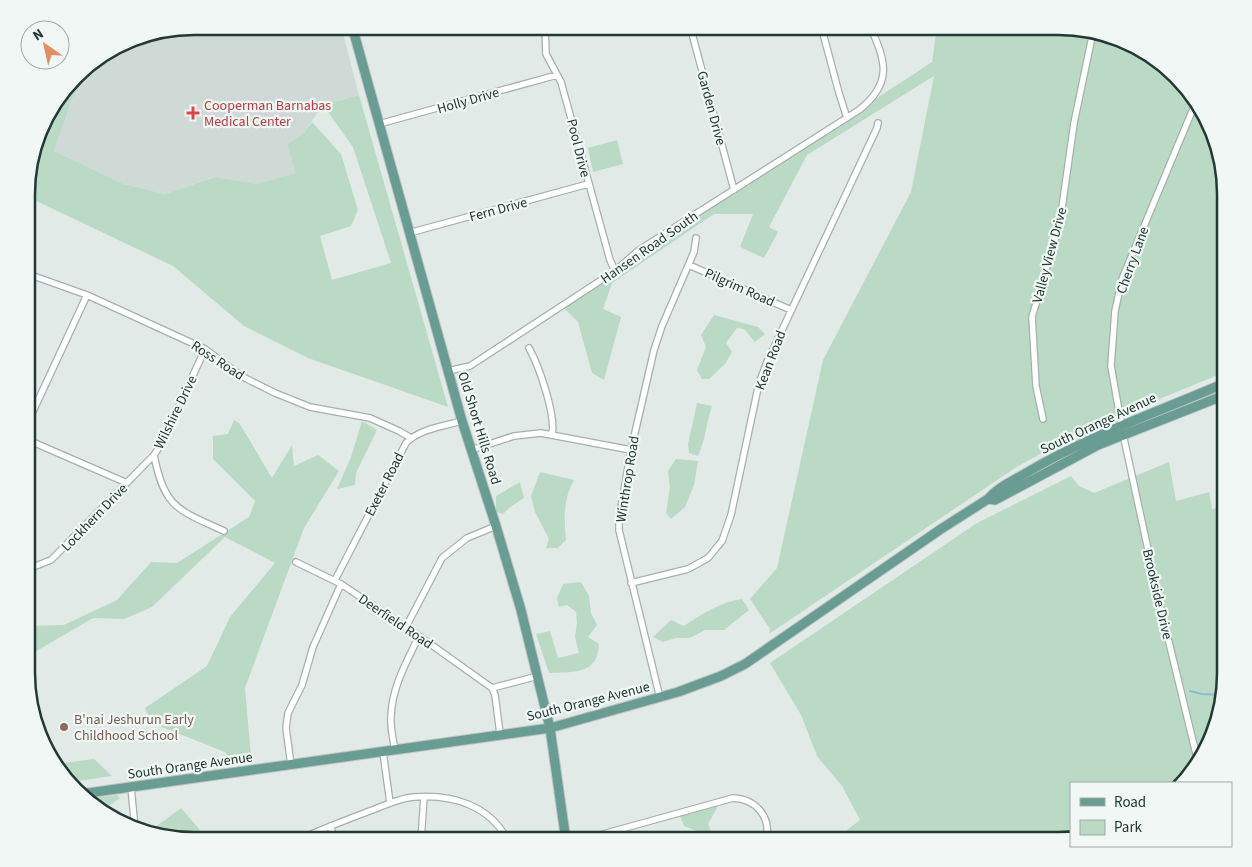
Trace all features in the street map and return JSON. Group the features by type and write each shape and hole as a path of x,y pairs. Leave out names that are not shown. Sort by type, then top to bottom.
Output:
{"main road":[{"name":"Old Short Hills Road","path":"354,35 462,421 496,526 538,676 550,728 565,832"},
{"name":"South Orange Avenue","path":"90,793 550,728 660,698 721,676 744,664 988,499 995,500 1123,429 1217,387"},
{"name":"South Orange Avenue","path":"1123,429 1217,398"}],"street":[{"name":"Pool Drive","path":"545,35 546,54 564,91 588,184 610,260 615,271"},
{"name":"Garden Drive","path":"692,35 734,190"},
{"path":"823,35 838,93 847,118"},
{"name":"Hansen Road South","path":"448,371 470,366 615,271 640,250 847,118 874,97 881,81 883,65 882,52 874,35"},
{"name":"Valley View Drive","path":"1043,419 1036,386 1032,317 1060,222 1074,123 1092,39"},
{"name":"Holly Drive","path":"379,124 557,75"},
{"name":"Cherry Lane","path":"1123,429 1111,366 1111,345 1119,290 1132,253 1192,110"},
{"name":"Kean Road","path":"631,584 697,565 708,558 722,541 732,515 759,383 766,362 878,123"},
{"name":"Fern Drive","path":"409,233 588,184"},
{"name":"Winthrop Road","path":"660,698 631,584 619,530 619,519 630,450 654,350 662,326 694,252 696,238"},
{"name":"Pilgrim Road","path":"689,265 791,310"},
{"name":"Ross Road","path":"35,276 88,295 205,348 243,377 275,393 310,407 370,418 411,438"},
{"path":"35,407 88,295"},
{"name":"Wilshire Drive","path":"205,348 162,443 154,455 161,484 168,497 178,508 190,516 224,531"},
{"path":"529,348 536,362 553,420 552,434"},
{"name":"Exeter Road","path":"335,580 404,446 411,438 422,433 462,421"},
{"name":"Brookside Drive","path":"1123,429 1160,605 1196,752"},
{"path":"471,450 521,435 552,434 630,450"},
{"path":"35,443 127,483"},
{"name":"Lockhern Drive","path":"35,567 51,560 154,455"},
{"path":"406,627 442,558 467,538 496,526"},
{"name":"Deerfield Road","path":"296,562 342,584 492,688"},
{"path":"291,765 286,728 288,713 302,684 312,647 342,584"},
{"path":"395,750 390,718 392,706 405,664 419,636"},
{"path":"500,734 495,696 492,688 538,676"},
{"path":"383,752 390,803"},
{"path":"131,787 133,820"},
{"path":"316,832 390,803 414,796 455,799 475,806 491,817 504,832"},
{"path":"422,832 424,797"},
{"path":"608,832 733,798 742,798 758,808 767,824 768,832"},
{"path":"330,826 332,832"}],"shaded area":[{"name":"Cooperman Barnabas Medical Center","path":"343,35 359,95 323,105 303,134 287,144 297,173 256,184 214,177 165,194 124,184 54,151 76,88 97,68 133,47 174,36"}],"green space":[{"path":"936,35 1078,36 1099,40 1137,56 1155,68 1177,89 1201,124 1212,153 1216,174 1217,375 1089,428 1018,466 769,634 770,629 750,599 777,568 823,360 911,192 934,76 807,155 769,227 778,232 764,258 740,247 753,214 714,214 612,283 603,309 621,317 604,380 592,373 578,322 561,305 932,62"},
{"path":"76,88 54,151 124,184 165,194 215,177 256,184 296,173 287,144 303,134 312,122 341,154 358,210 351,226 320,236 332,280 391,263 353,147 323,105 359,95 448,407 308,358 244,326 173,266 35,200 36,174 43,143 56,115"},
{"path":"617,140 623,164 593,172 588,148"},
{"path":"714,315 758,327 765,334 755,342 744,329 737,328 726,343 732,352 725,364 709,379 702,379 697,370 706,347 701,335"},
{"path":"697,403 712,406 698,456 689,453 688,444"},
{"path":"234,420 240,424 272,478 292,445 294,466 318,455 339,471 304,528 245,688 251,757 231,760 225,752 152,723 145,708 207,666 230,617 275,563 225,537 152,607 124,619 93,618 35,652 35,626 64,625 117,600 151,562 177,563 249,517 255,501 213,459 213,436 228,434"},
{"path":"362,421 377,430 356,473 355,485 337,489 351,457"},
{"path":"676,459 698,461 694,485 685,507 671,519 666,513 670,487 668,471"},
{"path":"1169,462 1176,501 1209,492 1212,509 1217,507 1217,683 1209,724 1201,743 1184,770 1173,782 1070,782 1070,831 845,832 860,820 842,786 817,756 801,715 770,663 977,523 1071,476 1079,486 1094,493"},
{"path":"540,472 574,480 570,487 565,509 566,540 558,548 546,548 549,539 535,512 531,496"},
{"path":"520,482 524,498 503,514 496,512 496,496"},
{"path":"581,582 589,596 591,613 597,625 588,637 599,644 598,654 589,667 583,670 549,673 536,634 550,631 558,658 579,653 575,637 576,612 567,605 559,607 557,598 563,584"},
{"path":"742,599 749,610 724,630 705,630 690,638 676,638 663,642 653,637 671,620 684,626 712,609"},
{"path":"94,759 112,776 78,781 63,763"},
{"path":"117,795 120,798 110,805 110,807 96,798"},
{"path":"718,806 708,824 712,832 700,832 684,826 680,816"},
{"path":"181,808 200,830 197,832 184,832 155,827"}],"waterway":[{"path":"1190,691 1215,695"}],"place":[{"name":"Cooperman Barnabas Medical Center","path":"193,113"},
{"name":"B'nai Jeshurun Early Childhood School","path":"64,727"}]}
